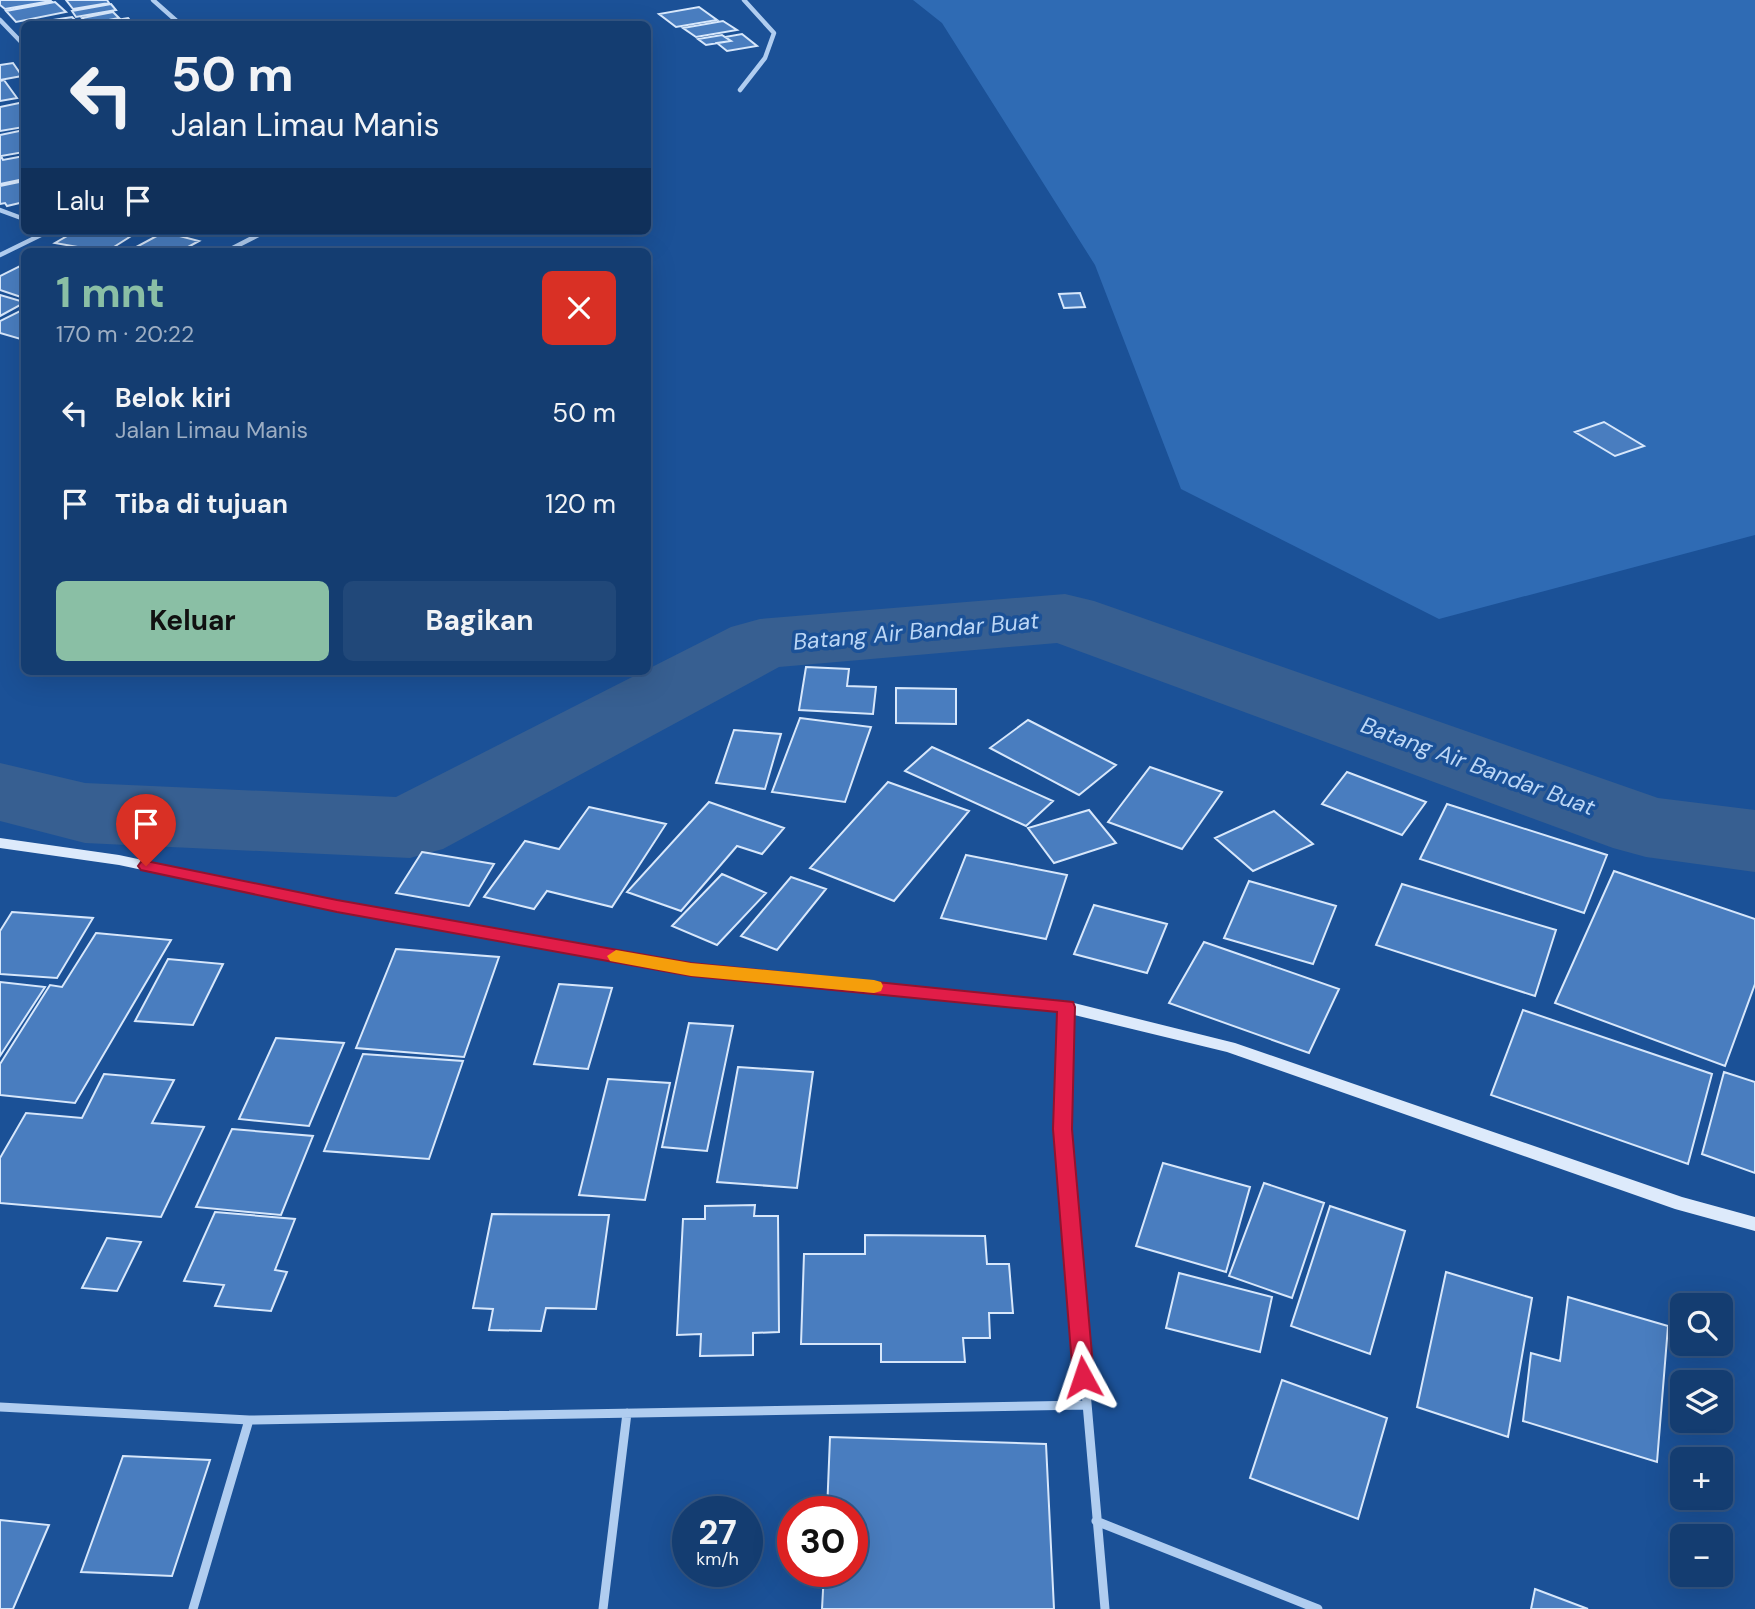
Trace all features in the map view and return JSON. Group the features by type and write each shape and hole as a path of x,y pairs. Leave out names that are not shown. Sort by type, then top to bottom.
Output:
{"street":[{"path":"153,0 177,21"},
{"path":"740,90 747,77 768,58 774,33 744,0"},
{"path":"0,20 21,42"},
{"path":"0,211 21,218"},
{"path":"0,255 41,235"},
{"path":"233,248 258,235"},
{"path":"0,843 119,860 337,906 691,970 1066,1007 1229,1047 1681,1204 1755,1224"},
{"path":"1066,1007 1063,1129 1105,1609"},
{"path":"0,1407 249,1420 1086,1405"},
{"path":"603,1609 627,1413"},
{"path":"193,1609 249,1420"},
{"path":"1096,1521 1318,1609"}],"shaded area":[{"path":"913,0 1755,0 1755,535 1439,619 1181,489 1095,265 942,23"}],"building":[{"path":"0,0 51,1 5,9 0,5"},
{"path":"66,0 107,0 109,3 73,9"},
{"path":"55,2 66,12 16,22 6,11"},
{"path":"111,4 116,10 76,17 72,11"},
{"path":"699,7 717,20 676,27 659,14"},
{"path":"113,12 119,18 85,21 82,18"},
{"path":"72,17 76,21 46,21"},
{"path":"723,21 737,30 696,37 683,28"},
{"path":"742,34 757,46 727,51 717,43 731,41 725,37"},
{"path":"722,35 731,41 706,45 698,39"},
{"path":"13,63 21,76 0,80 0,65"},
{"path":"4,80 17,98 0,101 0,81"},
{"path":"21,103 21,128 0,131 0,107"},
{"path":"21,131 21,153 1,156 3,160 21,157 21,180 0,184 0,135"},
{"path":"21,182 21,203 7,206 5,203 0,204 0,186"},
{"path":"69,235 133,235 112,248 83,248 55,243"},
{"path":"158,235 176,235 199,241 186,248 134,248"},
{"path":"21,266 21,297 0,290 0,276"},
{"path":"1080,293 1085,307 1064,308 1059,294"},
{"path":"0,295 21,301 21,305 0,316"},
{"path":"21,310 21,339 0,333 0,321"},
{"path":"1604,422 1644,446 1615,456 1575,432"},
{"path":"806,667 849,669 847,686 876,687 873,714 799,710"},
{"path":"896,688 956,689 956,724 896,723"},
{"path":"800,718 871,727 845,802 772,792"},
{"path":"1028,720 1116,765 1079,795 990,748"},
{"path":"734,730 781,734 765,789 716,783"},
{"path":"932,747 1053,801 1026,826 905,771"},
{"path":"1150,767 1222,792 1182,849 1108,822"},
{"path":"1347,772 1426,802 1402,835 1322,804"},
{"path":"888,782 969,811 894,901 810,868"},
{"path":"709,802 784,828 762,854 737,846 681,911 627,892"},
{"path":"1447,804 1607,855 1584,913 1420,859"},
{"path":"589,807 666,824 612,907 547,891 534,909 484,897 525,841 559,849"},
{"path":"1089,810 1116,843 1054,863 1028,828"},
{"path":"1274,811 1313,844 1253,871 1215,838"},
{"path":"422,852 494,864 469,906 396,893"},
{"path":"966,855 1067,875 1046,939 941,918"},
{"path":"1614,871 1755,919 1755,984 1725,1066 1555,1003"},
{"path":"722,874 766,893 717,945 672,926"},
{"path":"791,877 826,889 777,950 741,936"},
{"path":"1249,881 1336,906 1313,964 1224,938"},
{"path":"1402,884 1556,930 1535,996 1376,945"},
{"path":"1094,905 1167,924 1147,973 1074,954"},
{"path":"12,912 93,918 57,978 0,974 0,931"},
{"path":"96,933 171,940 75,1103 0,1095 0,1064 50,985 62,987"},
{"path":"1204,942 1339,989 1309,1053 1169,1003"},
{"path":"396,949 499,957 464,1057 356,1048"},
{"path":"168,959 223,964 193,1025 135,1021"},
{"path":"0,982 45,987 0,1056"},
{"path":"559,984 612,988 588,1069 534,1064"},
{"path":"1523,1010 1712,1074 1688,1164 1491,1095"},
{"path":"689,1023 733,1026 707,1151 662,1147"},
{"path":"276,1038 344,1043 309,1126 239,1119"},
{"path":"363,1054 463,1061 429,1159 324,1151"},
{"path":"738,1067 813,1072 797,1188 717,1182"},
{"path":"1724,1072 1755,1082 1755,1173 1702,1154"},
{"path":"104,1074 174,1080 152,1123 204,1127 161,1217 0,1203 0,1158 26,1113 82,1118"},
{"path":"608,1079 670,1083 645,1200 579,1195"},
{"path":"232,1129 313,1136 281,1215 196,1207"},
{"path":"1163,1163 1250,1187 1226,1272 1136,1246"},
{"path":"1264,1183 1324,1203 1292,1298 1229,1276"},
{"path":"755,1205 754,1216 778,1216 779,1332 753,1333 753,1355 700,1356 701,1334 677,1335 683,1219 705,1219 705,1206"},
{"path":"1330,1206 1405,1231 1370,1354 1291,1326"},
{"path":"215,1212 295,1219 275,1270 287,1272 271,1311 215,1306 224,1285 184,1281"},
{"path":"492,1214 609,1215 596,1309 546,1308 541,1331 489,1330 493,1309 473,1308"},
{"path":"865,1235 985,1236 987,1264 1009,1264 1013,1313 989,1313 990,1338 963,1338 965,1362 881,1362 881,1344 801,1344 804,1254 865,1254"},
{"path":"107,1238 141,1242 117,1291 82,1288"},
{"path":"1446,1272 1532,1298 1508,1437 1417,1407"},
{"path":"1179,1273 1272,1297 1260,1352 1166,1328"},
{"path":"1568,1297 1668,1326 1657,1462 1523,1421 1531,1353 1560,1361"},
{"path":"1282,1380 1387,1418 1358,1519 1250,1478"},
{"path":"830,1437 1046,1444 1054,1609 822,1609 823,1587 868,1587 868,1496 828,1496"},
{"path":"123,1456 210,1460 172,1576 81,1572"},
{"path":"0,1520 49,1525 13,1609 0,1609"},
{"path":"1535,1589 1588,1609 1531,1609"}],"waterway":[{"name":"Batang Air Bandar Buat","path":"0,792 85,813 410,828 760,644 1065,618 1646,827 1755,841"}],"slow traffic":[{"path":"616,956 691,970 874,986"}],"route":[{"path":"146,866 337,906 691,970 1066,1007 1063,1129 1083,1377"}]}
